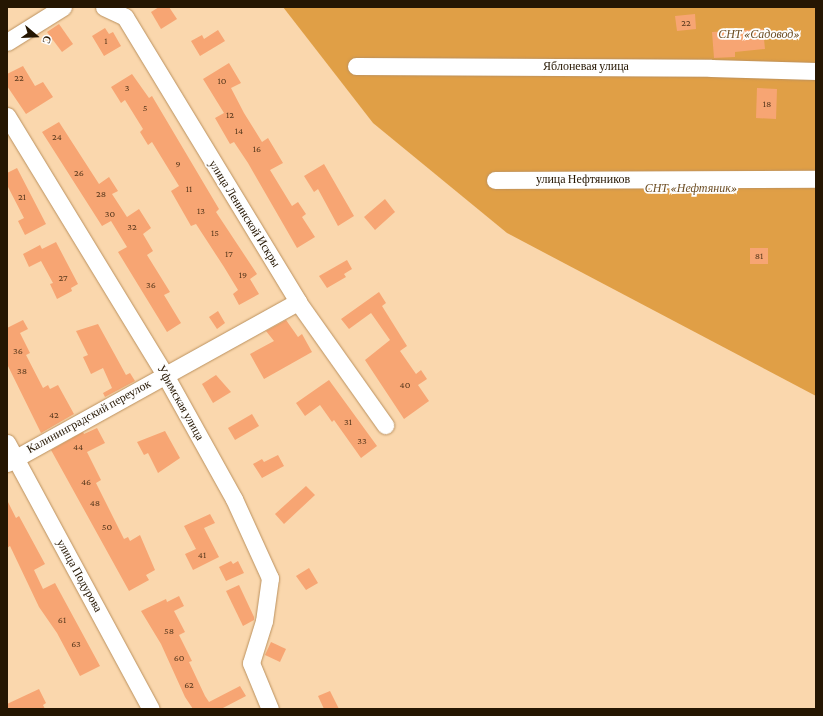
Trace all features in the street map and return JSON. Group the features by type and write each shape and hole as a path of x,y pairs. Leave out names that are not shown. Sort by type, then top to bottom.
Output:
{"street":[{"path":"7,42 63,7"},
{"name":"улица Ленинской Искры","path":"104,7 125,17 298,302 384,425"},
{"name":"Яблоневая улица","path":"356,66 711,68 816,71"},
{"name":"Уфимская улица","path":"7,116 165,376 234,499 270,578 264,620 251,663 270,709"},
{"name":"улица Нефтяников","path":"495,180 816,178"},
{"name":"Калининградский переулок","path":"11,461 298,302"},
{"name":"улица Подурова","path":"7,443 11,461 151,709"}],"green space":[{"name":"СНТ «Нефтяник»","path":"283,7 816,7 816,396 507,233 373,123"}],"building":[{"path":"159,7 169,7 177,19 161,29 151,12"},
{"path":"695,14 696,29 677,31 675,16"},
{"path":"59,24 73,44 62,52 47,32"},
{"path":"105,28 109,34 113,32 121,46 104,56 92,36"},
{"path":"763,29 765,49 735,52 735,57 714,58 712,32"},
{"path":"218,30 225,41 200,56 191,41 202,35 204,39"},
{"path":"229,63 241,83 231,88 244,113 262,142 268,138 283,163 270,170 292,206 298,202 306,214 302,217 315,237 297,248 248,163 234,142 230,144 215,118 224,113 203,79"},
{"path":"23,66 35,86 43,82 53,97 26,114 7,86 7,74"},
{"path":"132,74 149,98 152,96 219,209 216,212 257,274 250,279 259,294 239,305 233,294 238,290 196,224 191,226 171,191 179,186 152,142 148,145 140,132 143,129 125,100 121,103 111,87"},
{"path":"757,88 777,89 776,119 756,118"},
{"path":"59,122 99,184 109,177 118,191 112,194 127,217 139,209 151,228 143,234 153,251 147,255 170,292 164,295 181,323 167,332 118,252 127,247 111,221 102,226 42,132"},
{"path":"324,164 354,216 338,226 318,189 314,192 304,176"},
{"path":"17,168 46,224 25,235 18,221 24,218 7,185 7,173"},
{"path":"385,199 395,212 375,230 364,217"},
{"path":"56,242 78,284 71,288 72,291 57,299 50,284 53,283 41,261 29,267 23,254 40,245 42,249"},
{"path":"750,248 768,248 768,264 750,264"},
{"path":"347,260 352,269 344,274 346,277 327,288 319,276"},
{"path":"379,292 386,303 382,306 407,346 400,351 416,374 421,370 427,379 418,385 429,401 404,419 365,360 390,340 371,313 349,329 341,319"},
{"path":"218,311 225,323 217,329 209,317"},
{"path":"23,320 28,329 20,333 30,353 26,355 43,388 48,385 50,389 58,385 74,414 41,433 7,364 7,328"},
{"path":"286,320 298,337 302,334 312,352 264,379 250,354 274,341 266,331"},
{"path":"98,324 126,375 130,373 135,381 105,397 103,393 112,388 103,368 91,374 83,357 88,355 76,331"},
{"path":"216,375 231,392 213,403 202,384"},
{"path":"329,380 377,446 361,458 334,420 332,422 320,405 305,416 296,403"},
{"path":"252,414 259,426 235,440 228,428"},
{"path":"97,428 105,443 87,452 101,480 96,483 124,539 128,537 130,541 140,535 155,570 146,575 149,580 129,591 51,450 83,432 84,434"},
{"path":"165,431 180,458 158,473 148,453 144,455 137,442"},
{"path":"278,455 284,466 262,478 253,464 262,459 264,462"},
{"path":"306,486 315,495 284,524 275,514"},
{"path":"7,500 16,518 19,516 45,564 34,570 43,589 55,583 100,666 80,676 57,633 39,607 10,546 7,548"},
{"path":"210,514 215,523 204,528 219,557 193,570 185,554 196,549 184,526"},
{"path":"231,561 233,564 238,561 244,573 226,581 219,567"},
{"path":"309,568 318,583 306,590 296,576"},
{"path":"239,585 254,617 254,620 243,626 226,591"},
{"path":"179,596 184,606 174,611 185,632 179,635 192,661 189,662 209,702 240,686 246,696 221,709 193,709 185,697 161,644 141,611 166,599 167,602"},
{"path":"271,642 286,649 280,662 265,655"},
{"path":"39,689 46,703 43,705 45,709 7,709 7,704"},
{"path":"330,691 339,709 324,709 318,696"}],"park label":[{"name":"СНТ «Садовод»","path":"759,35"}]}
